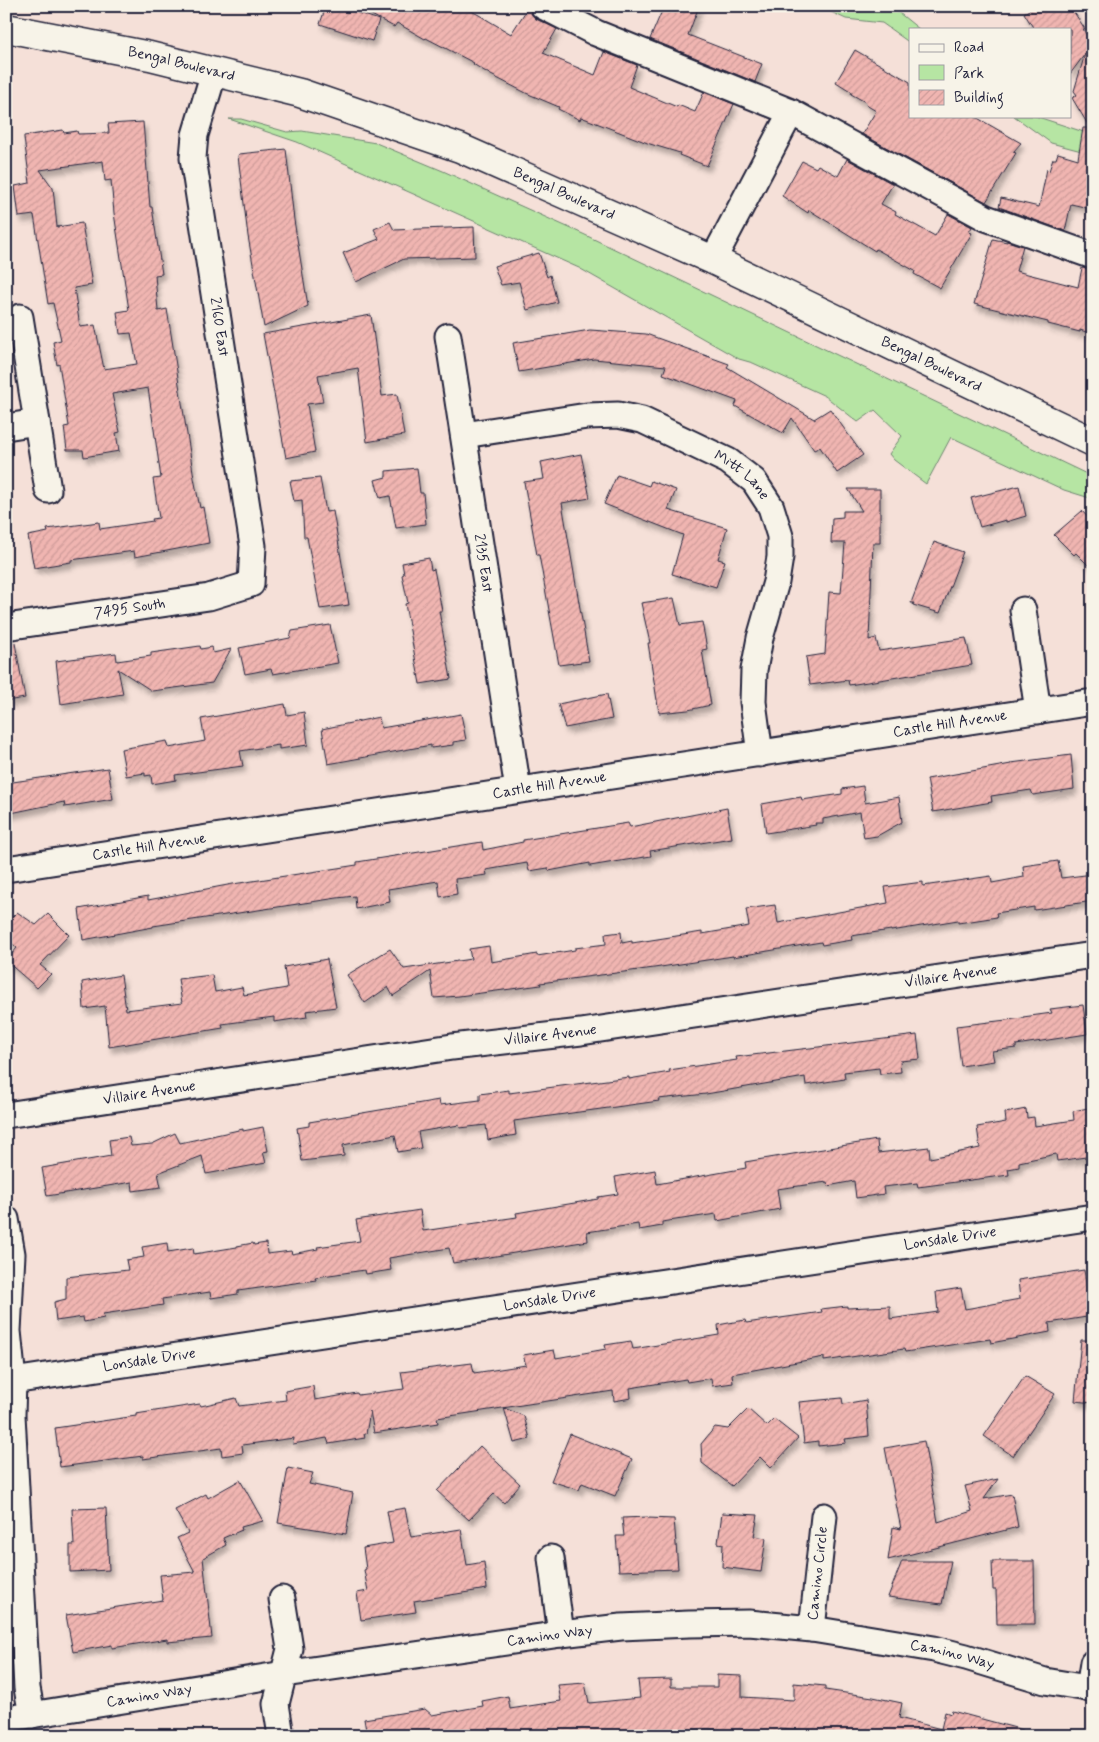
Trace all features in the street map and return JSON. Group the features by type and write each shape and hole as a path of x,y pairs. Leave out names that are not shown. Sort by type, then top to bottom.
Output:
{"main road":[{"name":"Bengal Boulevard","path":"6,28 150,56 300,93 460,148 713,260 1093,442"}],"street":[{"path":"543,6 596,33 791,112 986,218 1093,256"},
{"name":"2160 East","path":"214,72 195,135 194,158 253,546 251,584"},
{"path":"713,260 791,112"},
{"path":"20,317 48,490"},
{"name":"2135 East","path":"448,336 518,790"},
{"name":"Mitt Lane","path":"464,435 587,416 618,415 642,420 728,461 754,481 771,507 780,536 780,556 776,582 760,638 754,670 753,702 760,754"},
{"path":"6,427 37,422"},
{"name":"7495 South","path":"6,628 209,597 251,584"},
{"path":"1023,610 1038,711"},
{"name":"Castle Hill Avenue","path":"6,869 1093,702"},
{"name":"Villaire Avenue","path":"6,1115 452,1047 581,1032 1093,955"},
{"name":"Lonsdale Drive","path":"10,1381 1093,1217"},
{"path":"6,1219 12,1254 8,1331 10,1381 25,1649 32,1715"},
{"name":"Camino Circle","path":"812,1629 824,1516"},
{"path":"551,1558 561,1634"},
{"path":"281,1736 276,1704 290,1649 282,1599"},
{"name":"Camino Way","path":"6,1719 284,1674 561,1634 621,1627 689,1624 749,1624 812,1629 934,1649 966,1656 1044,1681 1091,1689"},
{"path":"1091,1689 1093,1663"}],"green space":[{"path":"818,6 844,6 854,10 893,8 918,28 909,28 909,42 882,23 846,19"},
{"path":"1017,118 1041,118 1093,135 1093,154 1051,143"},
{"path":"229,119 241,119 287,132 302,131 376,143 443,171 583,234 1093,477 1093,499 1064,490 951,437 926,484 894,460 889,454 902,436 875,410 858,422 825,396 753,363 739,359 579,268 297,142"}],"building":[{"path":"326,6 337,6 379,20 372,41 320,24"},
{"path":"355,6 462,6 511,34 529,6 531,13 536,19 557,29 543,53 595,75 604,52 637,65 629,87 677,107 678,105 695,112 704,92 734,104 707,166 679,155 680,153 650,144 581,117 580,120 558,109 559,107 491,75 474,63 397,23 394,27"},
{"path":"664,6 699,6 688,35 762,64 755,82 650,39"},
{"path":"1036,6 1070,6 1091,42 1093,42 1093,209 1071,204 1065,231 999,207 1001,198 1039,207 1047,169 1049,171 1053,159 1056,159 1058,153 1078,159 1083,128 1090,128 1072,98 1077,95 1074,91 1085,54 1072,71 1072,28 1033,28 1024,13"},
{"path":"855,50 909,81 909,118 977,118 1021,143 1013,152 1016,153 986,202 862,134 876,111 836,82"},
{"path":"143,122 150,207 152,207 162,274 155,275 158,311 167,309 194,478 200,508 203,507 209,543 135,557 134,551 71,560 71,562 34,568 28,536 48,532 47,529 99,522 100,529 153,521 152,519 159,518 153,479 161,478 148,388 112,394 120,432 116,433 119,451 84,457 83,450 67,450 64,427 69,426 59,364 57,365 53,342 61,340 53,303 48,304 34,215 19,217 15,186 30,183 24,136 63,130 64,133 77,131 78,134 109,133 108,124","holes":["103,161 105,181 111,180 114,213 129,310 117,312 120,334 131,333 137,364 104,369 95,325 80,327 74,288 92,285 82,223 57,227 53,188 40,170"]},
{"path":"286,149 294,220 308,306 264,327 248,236 238,156 239,154"},
{"path":"847,159 893,184 881,204 935,236 948,214 972,227 969,232 972,233 940,288 914,274 915,271 876,249 875,251 809,210 808,213 782,196 802,161 816,168 818,165 838,176"},
{"path":"390,222 394,230 474,227 475,257 404,259 356,282 343,253 379,239 374,229"},
{"path":"993,239 1023,246 1016,271 1078,287 1082,268 1093,270 1093,334 974,304"},
{"path":"539,253 547,277 550,275 557,302 527,310 519,282 501,285 494,266"},
{"path":"371,315 382,396 397,394 404,435 367,442 358,368 318,375 323,402 307,404 315,452 286,458 263,334"},
{"path":"590,330 646,334 729,364 727,367 814,419 830,409 863,455 837,473 820,447 814,450 792,418 783,433 735,406 737,401 663,374 666,366 594,359 519,372 513,343"},
{"path":"581,454 590,498 562,503 589,661 559,665 524,482 544,479 541,462"},
{"path":"417,468 420,493 423,493 426,524 396,528 390,496 380,498 375,480 386,477 386,471"},
{"path":"617,475 649,486 651,481 676,490 668,510 727,528 718,559 725,561 716,587 672,574 683,535 604,504"},
{"path":"320,478 326,512 333,511 349,605 320,609 307,537 304,537 302,500 294,501 290,481"},
{"path":"1019,486 1026,516 980,527 971,498"},
{"path":"848,489 880,489 880,543 873,543 869,640 876,638 879,651 966,638 972,665 849,685 848,680 810,685 806,657 825,654 829,592 841,593 845,543 831,543 832,518 843,517 843,511 862,511"},
{"path":"1082,511 1093,523 1093,570 1076,553 1074,555 1054,535"},
{"path":"934,542 963,552 940,613 911,603"},
{"path":"429,558 431,570 434,569 442,611 439,611 451,679 420,684 405,604 408,603 402,575 404,574 402,563"},
{"path":"674,598 680,625 702,622 707,649 702,650 711,705 659,713 648,643 650,643 641,603"},
{"path":"330,625 338,663 273,674 271,669 245,674 239,648 290,638 292,631"},
{"path":"15,643 25,698 6,701 6,644"},
{"path":"200,646 201,649 212,647 213,653 231,649 212,683 152,691 118,669 123,694 61,704 56,661 116,653 117,661 151,656 151,653"},
{"path":"607,694 612,719 565,728 558,704"},
{"path":"285,704 287,715 304,712 308,745 279,749 279,745 240,751 243,766 175,775 176,780 152,784 151,775 145,776 145,773 126,776 121,749 167,741 169,748 205,741 201,719"},
{"path":"461,714 466,740 453,742 453,745 431,748 431,745 328,764 322,729 379,717 381,728"},
{"path":"1071,755 1074,789 1033,795 1031,790 991,796 992,802 933,812 927,779 1011,763"},
{"path":"108,768 113,799 65,807 64,802 6,814 6,783"},
{"path":"863,786 865,803 899,797 902,822 877,836 864,838 860,812 823,819 823,823 815,823 816,825 766,833 762,804 801,797 802,800 842,794 842,789"},
{"path":"727,808 732,838 650,851 651,856 590,866 590,863 549,871 548,868 529,871 527,863 486,870 487,875 455,879 457,894 440,897 438,881 388,889 390,902 356,909 355,896 337,898 153,926 83,940 79,909 148,896 148,900 233,884 357,865 357,862 482,842 483,850 523,842 523,840 628,823 630,827"},
{"path":"1058,861 1061,878 1093,874 1093,901 1034,910 1034,907 996,913 997,917 958,923 958,920 851,936 852,940 822,945 821,942 733,957 459,996 434,998 430,971 393,996 388,987 365,1003 347,975 390,949 404,969 471,959 469,949 489,946 491,962 537,954 537,956 606,944 605,934 621,932 622,943 632,941 632,943 749,926 746,909 775,905 778,923 888,903 885,887 923,882 923,886 991,876 992,883 1024,877 1023,866"},
{"path":"17,912 36,925 48,914 69,935 40,965 51,974 37,988 6,961 17,948 6,938 6,923"},
{"path":"327,959 336,1007 306,1011 307,1017 274,1022 274,1017 222,1024 223,1028 109,1047 105,1006 84,1009 82,982 121,975 126,1010 182,1003 178,979 212,975 215,992 242,987 244,995 287,988 284,967"},
{"path":"1083,1005 1087,1034 1016,1045 1016,1048 992,1051 994,1061 961,1066 956,1026 1023,1018 1052,1013 1050,1009"},
{"path":"917,1035 920,1059 900,1061 901,1072 880,1074 879,1068 844,1072 845,1079 806,1085 805,1077 706,1094 658,1099 659,1101 514,1121 516,1135 488,1140 486,1125 460,1128 459,1125 418,1132 421,1148 398,1152 395,1135 343,1145 344,1156 302,1161 297,1128 309,1126 309,1122 439,1100 440,1105 480,1100 480,1094 509,1090 509,1093 629,1077 629,1079 670,1072 669,1070 737,1060 736,1057"},
{"path":"1093,1107 1093,1156 1057,1161 1056,1154 1019,1162 1019,1167 1008,1169 1009,1175 918,1187 917,1183 883,1187 884,1194 856,1198 854,1181 828,1186 827,1182 777,1189 780,1209 717,1221 716,1214 662,1222 662,1226 639,1230 638,1224 587,1232 588,1241 453,1263 449,1248 389,1258 391,1270 366,1274 365,1270 315,1277 316,1280 238,1291 238,1294 211,1298 210,1292 162,1299 163,1305 103,1314 104,1318 84,1322 83,1317 56,1321 54,1302 66,1299 66,1277 128,1270 126,1260 144,1257 142,1247 167,1243 168,1252 193,1248 194,1254 253,1243 254,1245 266,1243 267,1254 291,1251 292,1254 318,1249 317,1247 360,1241 356,1220 420,1210 423,1231 517,1217 516,1213 618,1194 615,1177 655,1170 657,1184 746,1168 745,1162 877,1140 878,1153 929,1147 930,1158 980,1148 977,1127 1006,1122 1005,1113 1026,1109 1027,1118 1034,1117 1035,1126 1074,1120 1073,1111"},
{"path":"263,1127 268,1151 263,1152 266,1163 206,1174 202,1156 158,1173 161,1187 133,1191 132,1182 47,1196 42,1168 111,1156 109,1140 129,1137 131,1146 152,1144 175,1133 180,1143 243,1129 243,1131"},
{"path":"1084,1270 1087,1289 1093,1287 1093,1316 1049,1323 1050,1332 991,1343 990,1339 905,1352 904,1349 824,1361 824,1357 732,1374 733,1383 712,1386 711,1378 687,1382 686,1379 630,1388 631,1398 614,1401 613,1391 437,1418 438,1423 374,1433 370,1411 366,1434 364,1434 365,1438 329,1444 327,1438 293,1444 294,1438 242,1445 243,1453 222,1456 221,1448 143,1459 143,1456 60,1467 55,1428 200,1404 201,1406 236,1398 239,1406 286,1400 285,1391 313,1386 315,1400 357,1393 358,1395 404,1389 401,1372 472,1363 474,1373 526,1365 523,1355 554,1350 556,1358 606,1349 605,1345 631,1341 633,1349 719,1335 718,1325 745,1320 746,1323 822,1312 821,1309 847,1306 847,1308 890,1306 890,1319 938,1312 936,1292 961,1288 965,1309 1020,1299 1018,1280"},
{"path":"1081,1340 1093,1340 1093,1403 1075,1401"},
{"path":"1025,1376 1055,1394 1013,1456 984,1436"},
{"path":"842,1398 843,1404 866,1400 869,1436 845,1439 846,1443 818,1446 818,1441 804,1443 799,1402"},
{"path":"504,1408 524,1416 530,1439 514,1443"},
{"path":"748,1409 767,1426 774,1419 798,1438 771,1468 760,1457 732,1486 702,1463 701,1444 715,1427 728,1429"},
{"path":"570,1434 632,1459 615,1496 582,1483 579,1490 551,1481"},
{"path":"924,1441 938,1522 972,1511 965,1486 998,1479 984,1499 1012,1494 1018,1527 888,1560 893,1527 901,1529 885,1448"},
{"path":"480,1446 520,1484 504,1503 494,1494 469,1520 437,1491"},
{"path":"288,1468 313,1473 309,1484 353,1493 346,1534 278,1523"},
{"path":"240,1480 263,1521 241,1527 242,1530 223,1538 226,1545 203,1558 212,1638 167,1642 167,1639 112,1648 112,1645 73,1652 66,1615 163,1600 160,1575 195,1572 177,1538 188,1533 175,1510 206,1494 208,1498"},
{"path":"106,1508 109,1570 70,1572 70,1545 74,1545 72,1509"},
{"path":"405,1508 411,1537 461,1529 467,1565 484,1562 487,1589 414,1601 416,1612 361,1620 357,1593 368,1591 364,1570 366,1569 363,1548 393,1543 387,1511"},
{"path":"722,1513 758,1515 754,1536 766,1538 761,1572 722,1567 723,1544 718,1543"},
{"path":"622,1518 674,1519 678,1569 619,1571 616,1536 624,1536"},
{"path":"902,1561 951,1561 942,1604 888,1597"},
{"path":"992,1561 1034,1561 1035,1624 997,1624 996,1590 993,1590"},
{"path":"717,1675 742,1676 742,1697 794,1700 794,1683 825,1686 825,1690 902,1703 899,1718 941,1729 945,1712 951,1714 952,1711 1023,1730 1022,1736 868,1736 779,1728 778,1735 707,1729 642,1732 642,1729 583,1736 367,1736 364,1719 425,1709 432,1715 483,1706 482,1701 508,1696 510,1709 561,1701 558,1685 585,1683 589,1703 640,1698 638,1680 671,1679 671,1687 717,1687"}]}
